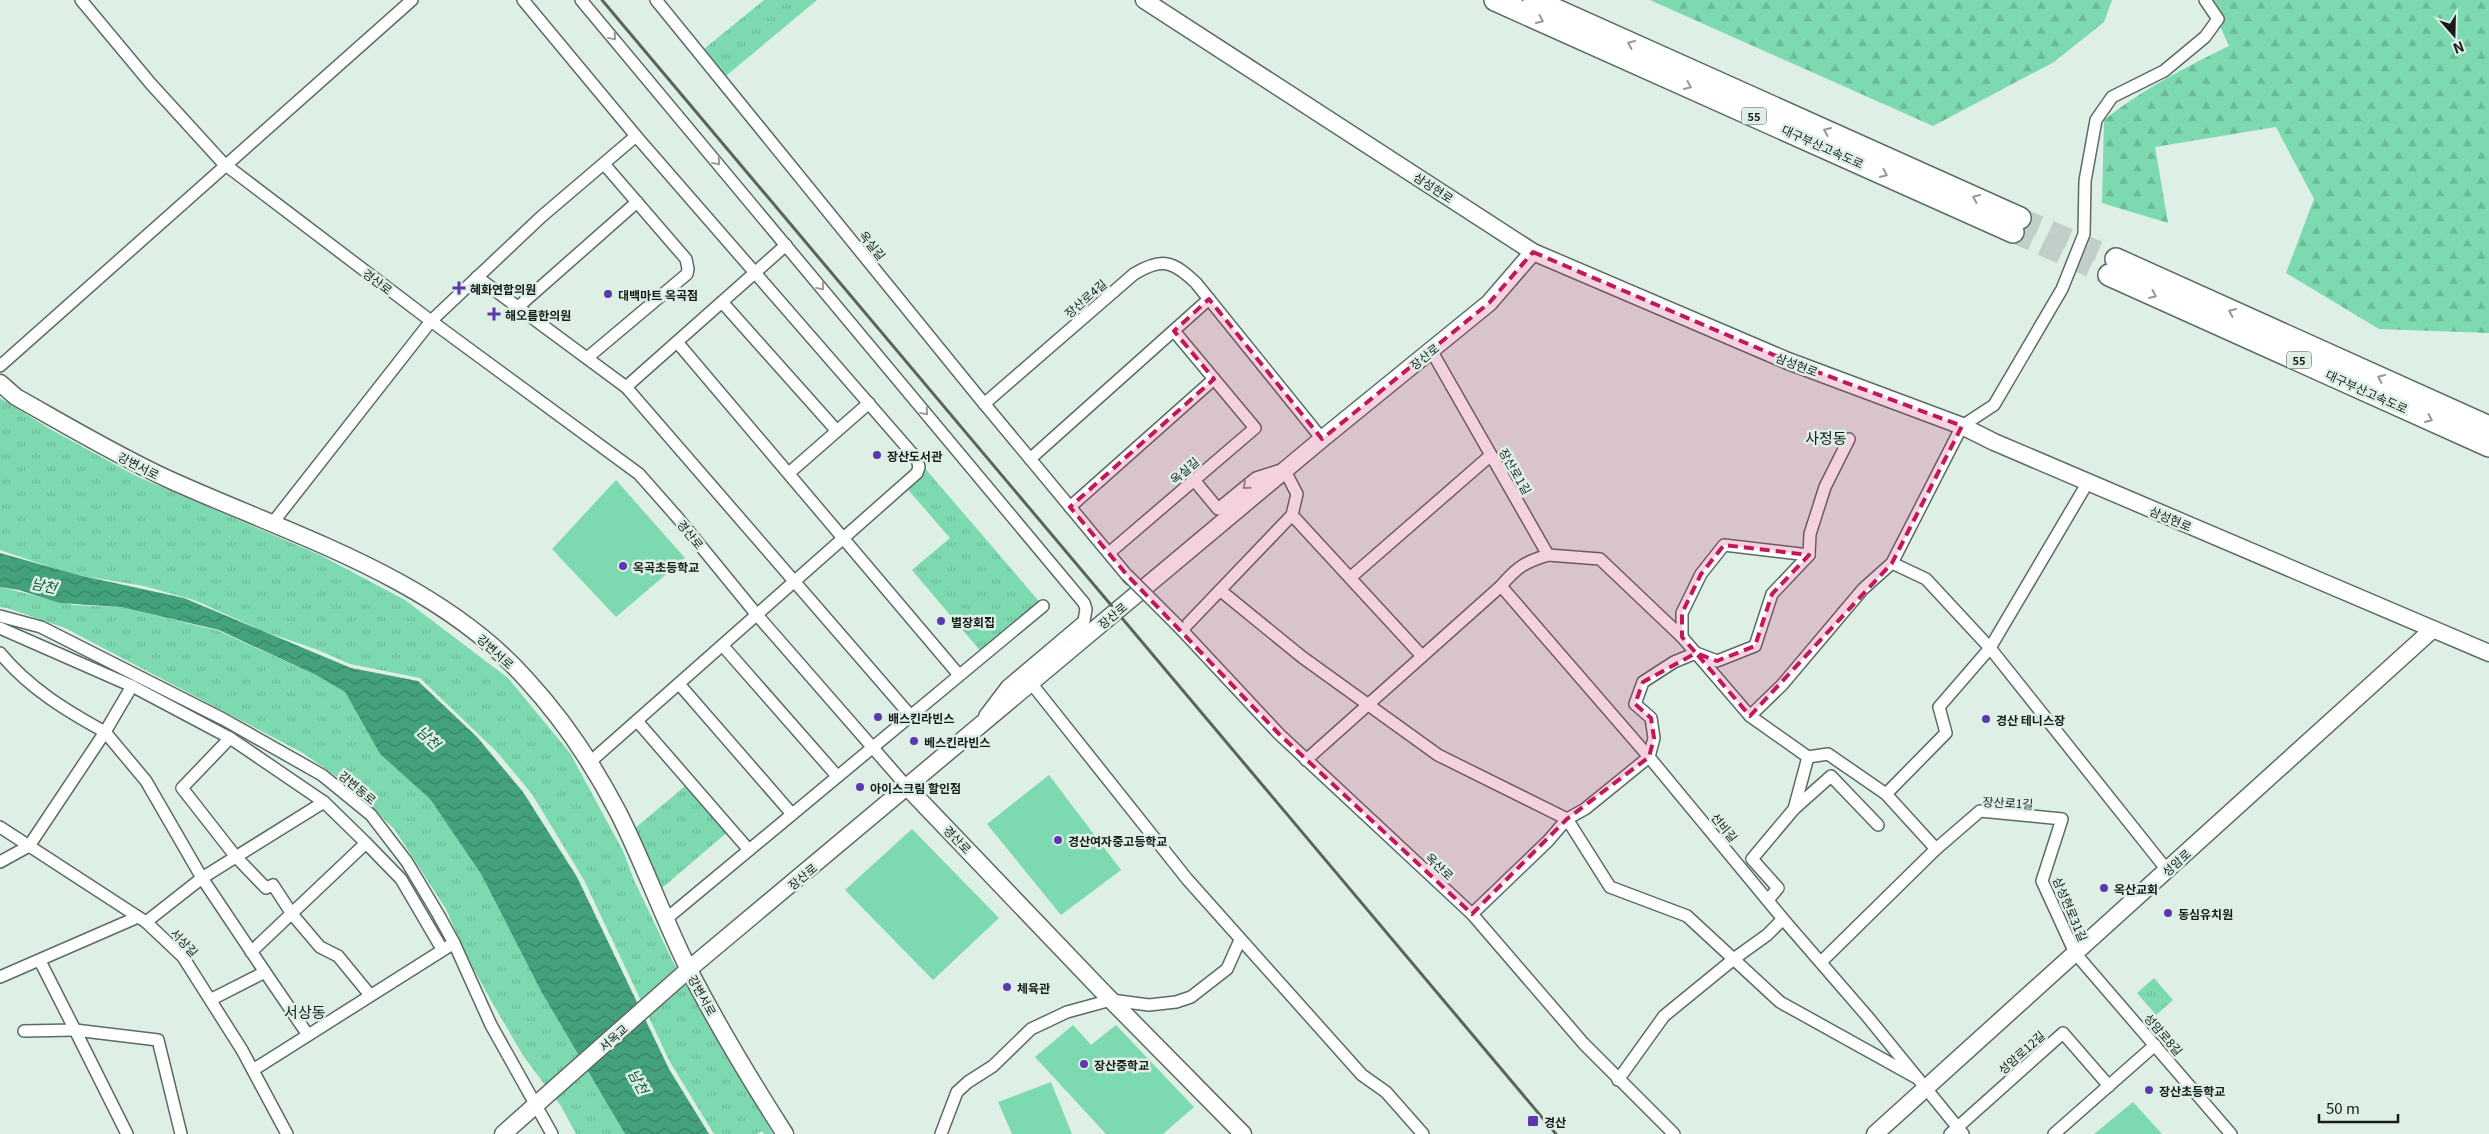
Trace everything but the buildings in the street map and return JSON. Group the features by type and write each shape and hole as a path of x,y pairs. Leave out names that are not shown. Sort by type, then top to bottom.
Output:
{"highway":[{"name":"대구부산고속도로","path":"1495,0 2016,225 1534,0"},
{"name":"대구부산고속도로","path":"2489,427 2112,267 2489,446"}],"street":[{"name":"경산로","path":"82,0 151,84 226,165 431,321 639,474 677,517 757,615 908,788 1111,1000 1244,1134"},
{"path":"0,366 412,0"},
{"path":"523,0 636,136 917,459 919,467 917,474 590,762"},
{"path":"582,0 1084,603 1086,609 1084,621 1007,686 973,732"},
{"name":"옥실길","path":"656,0 984,404 1129,577 1181,629"},
{"name":"삼성현로","path":"1144,0 1533,252 1788,361 1962,426 2088,482 2489,653"},
{"path":"1750,716 1782,685 1863,589 1892,563 1962,426 1994,406 2062,289 2084,234 2085,182 2096,120 2112,97 2164,71 2205,36 2218,19 2205,0"},
{"path":"272,525 431,321 540,217 636,136"},
{"path":"587,358 686,274 688,269 686,259 604,164"},
{"path":"518,308 637,202"},
{"path":"626,387 786,245"},
{"name":"장산로","path":"687,971 908,788 1288,469 1322,438 1489,303 1533,252"},
{"name":"장산로4길","path":"984,404 1134,274 1150,264 1168,262 1182,270 1209,300 1322,438"},
{"path":"477,277 626,387 910,715"},
{"path":"1030,459 1209,300"},
{"path":"722,302 837,431"},
{"path":"1070,507 1214,379 1174,331"},
{"path":"677,342 845,538 959,675"},
{"name":"장산로1길","path":"1431,350 1548,555"},
{"name":"옥실길","path":"1109,553 1255,428 1214,379"},
{"name":"강변서로","path":"0,383 16,397 164,478 355,560 431,600 496,648 527,680 590,762 619,814 687,971 785,1134"},
{"path":"788,472 869,403"},
{"path":"1472,914 1548,841 1567,819 1585,809 1649,757 1654,738 1651,718 1635,704 1643,682 1674,662 1696,653 1717,660 1755,646 1772,594 1809,554 1810,534 1825,487 1849,439"},
{"path":"1351,577 1491,455"},
{"path":"1181,629 1221,591 1292,515 1297,494 1288,469 1256,478 1218,509 1194,480"},
{"path":"1886,794 1946,733 1939,707 1990,648 2088,482"},
{"path":"1292,515 1422,656"},
{"path":"1682,637 1682,613 1702,574 1724,545 1809,554"},
{"path":"1306,760 1502,586 1516,569 1527,562 1548,555 1600,559 1682,637 1750,716 1808,757 1828,754 1886,794 1936,849"},
{"path":"1892,563 1926,579 1990,648 2167,870"},
{"name":"선비길","path":"1502,586 1649,757 1783,920 1924,1084"},
{"path":"1221,591 1367,706 1438,755 1567,819 1610,887 1687,916 1780,1002 1924,1084"},
{"path":"666,919 1043,606"},
{"name":"강변동로","path":"0,616 41,627 223,719 322,775 353,798 382,829 407,862 454,943 491,1025 538,1104 552,1134"},
{"path":"0,628 132,686 230,738 324,802 401,879 442,949"},
{"name":"옥산로","path":"1181,629 1306,760 1472,914 1618,1080 1674,1134"},
{"name":"성암로","path":"1875,1134 1924,1084 2075,953 2432,630"},
{"path":"723,646 837,776"},
{"path":"0,653 17,673 55,704 105,732 146,781 202,878 308,1035"},
{"path":"1031,683 1187,879 1240,940 1362,1075 1386,1092 1423,1134"},
{"path":"679,684 792,814"},
{"path":"0,862 28,846 105,732 132,686"},
{"path":"637,721 749,850"},
{"path":"230,738 182,788 236,857 266,888 273,885 292,914 320,947 338,956 370,995"},
{"path":"1794,809 1808,757"},
{"path":"1768,900 1778,888 1752,859 1794,809 1831,776 1878,825"},
{"path":"0,978 142,920 202,878 324,802"},
{"name":"장산로1길","path":"1821,962 1936,849 1980,811 2062,819"},
{"name":"삼성현로31길","path":"2062,819 2042,881 2075,953"},
{"name":"서상길","path":"0,827 142,920 183,957 212,999 288,1134"},
{"path":"252,952 366,843"},
{"path":"1618,1080 1664,1016 1734,958 1757,944 1783,920"},
{"path":"941,1134 957,1092 968,1082 993,1066 1027,1032 1055,1017 1111,1000 1149,1005 1176,1002 1191,997 1227,969 1240,940"},
{"path":"253,1070 454,943"},
{"name":"성암로8길","path":"2075,953 2232,1134"},
{"path":"40,961 127,1134"},
{"name":"서옥교","path":"538,1104 687,971"},
{"path":"212,999 264,972"},
{"path":"24,1031 75,1030 158,1040 181,1134"},
{"name":"성암로12길","path":"1924,1084 1957,1132 2062,1033 2109,1086"},
{"path":"2054,1134 2155,1045"},
{"path":"502,1134 538,1104"}],"highlighted area":[{"path":"1533,252 1788,361 1962,426 1892,563 1750,716 1696,653 1643,682 1635,704 1651,718 1654,738 1649,757 1567,819 1472,914 1279,734 1127,575 1070,507 1214,379 1174,331 1209,299 1322,439 1489,303","holes":["1724,545 1809,555 1772,594 1755,646 1717,661 1696,653 1682,637 1682,613 1701,574"]}],"green space":[{"path":"764,0 817,0 721,80 699,53"},
{"path":"1650,0 2112,0 2104,22 2054,62 1933,126"},
{"path":"2200,0 2489,0 2489,333 2379,329 2286,273 2314,199 2276,127 2155,147 2168,223 2102,203 2104,120 2134,98 2164,80 2229,46 2212,8"},
{"path":"0,398 50,429 136,476 320,555 405,600 508,678 570,753 623,851 634,880 672,960 773,1134 764,1134 762,1131 757,1134 714,1134 670,1062 584,880 532,794 497,752 420,678 350,664 318,650 263,631 194,600 144,586 71,574 0,550"},
{"path":"917,459 1043,606 983,654 912,570 950,538 904,485 917,473"},
{"path":"616,480 685,558 616,617 552,549"},
{"path":"0,587 73,605 121,607 219,631 316,675 345,692 380,754 430,799 481,874 542,993 625,1134 576,1134 561,1106 524,1057 493,1004 466,955 446,909 395,830 353,788 303,753 65,628 0,607"},
{"path":"1049,775 1121,870 1061,915 987,824"},
{"path":"690,782 731,829 655,894 628,834"},
{"path":"912,829 999,918 933,980 845,890"},
{"path":"2154,978 2173,1000 2156,1015 2137,993"},
{"path":"1073,1025 1091,1045 1116,1025 1194,1107 1163,1134 1106,1134 1035,1057"},
{"path":"1051,1082 1072,1134 1012,1134 998,1102"},
{"path":"2133,1102 2162,1134 2094,1134"}],"water":[{"name":"남천","path":"0,553 78,575 184,598 351,668 418,681 477,737 523,792 577,877 669,1069 709,1134 625,1134 542,993 481,874 430,799 380,754 345,692 316,675 219,630 121,607 60,603 19,590 0,587"}],"tunnel":[{"path":"2020,218 2116,259"},
{"path":"2013,232 2109,275"}],"railway":[{"path":"602,0 1556,1134"}],"place":[{"name":"혜화연합의원","path":"459,288"},
{"name":"대백마트 옥곡점","path":"608,294"},
{"name":"해오름한의원","path":"494,314"},
{"name":"장산도서관","path":"877,455"},
{"name":"옥곡초등학교","path":"623,566"},
{"name":"별장회집","path":"941,621"},
{"name":"배스킨라빈스","path":"878,717"},
{"name":"경산 테니스장","path":"1986,719"},
{"name":"베스킨라빈스","path":"914,741"},
{"name":"아이스크림 할인점","path":"860,787"},
{"name":"경산여자중고등학교","path":"1058,840"},
{"name":"옥산교회","path":"2104,888"},
{"name":"동심유치원","path":"2168,913"},
{"name":"체육관","path":"1007,987"},
{"name":"장산중학교","path":"1084,1064"},
{"name":"장산초등학교","path":"2149,1090"},
{"name":"경산","path":"1533,1121"}],"district":[{"name":"사정동","path":"1826,437"},
{"name":"서상동","path":"305,1011"}]}
